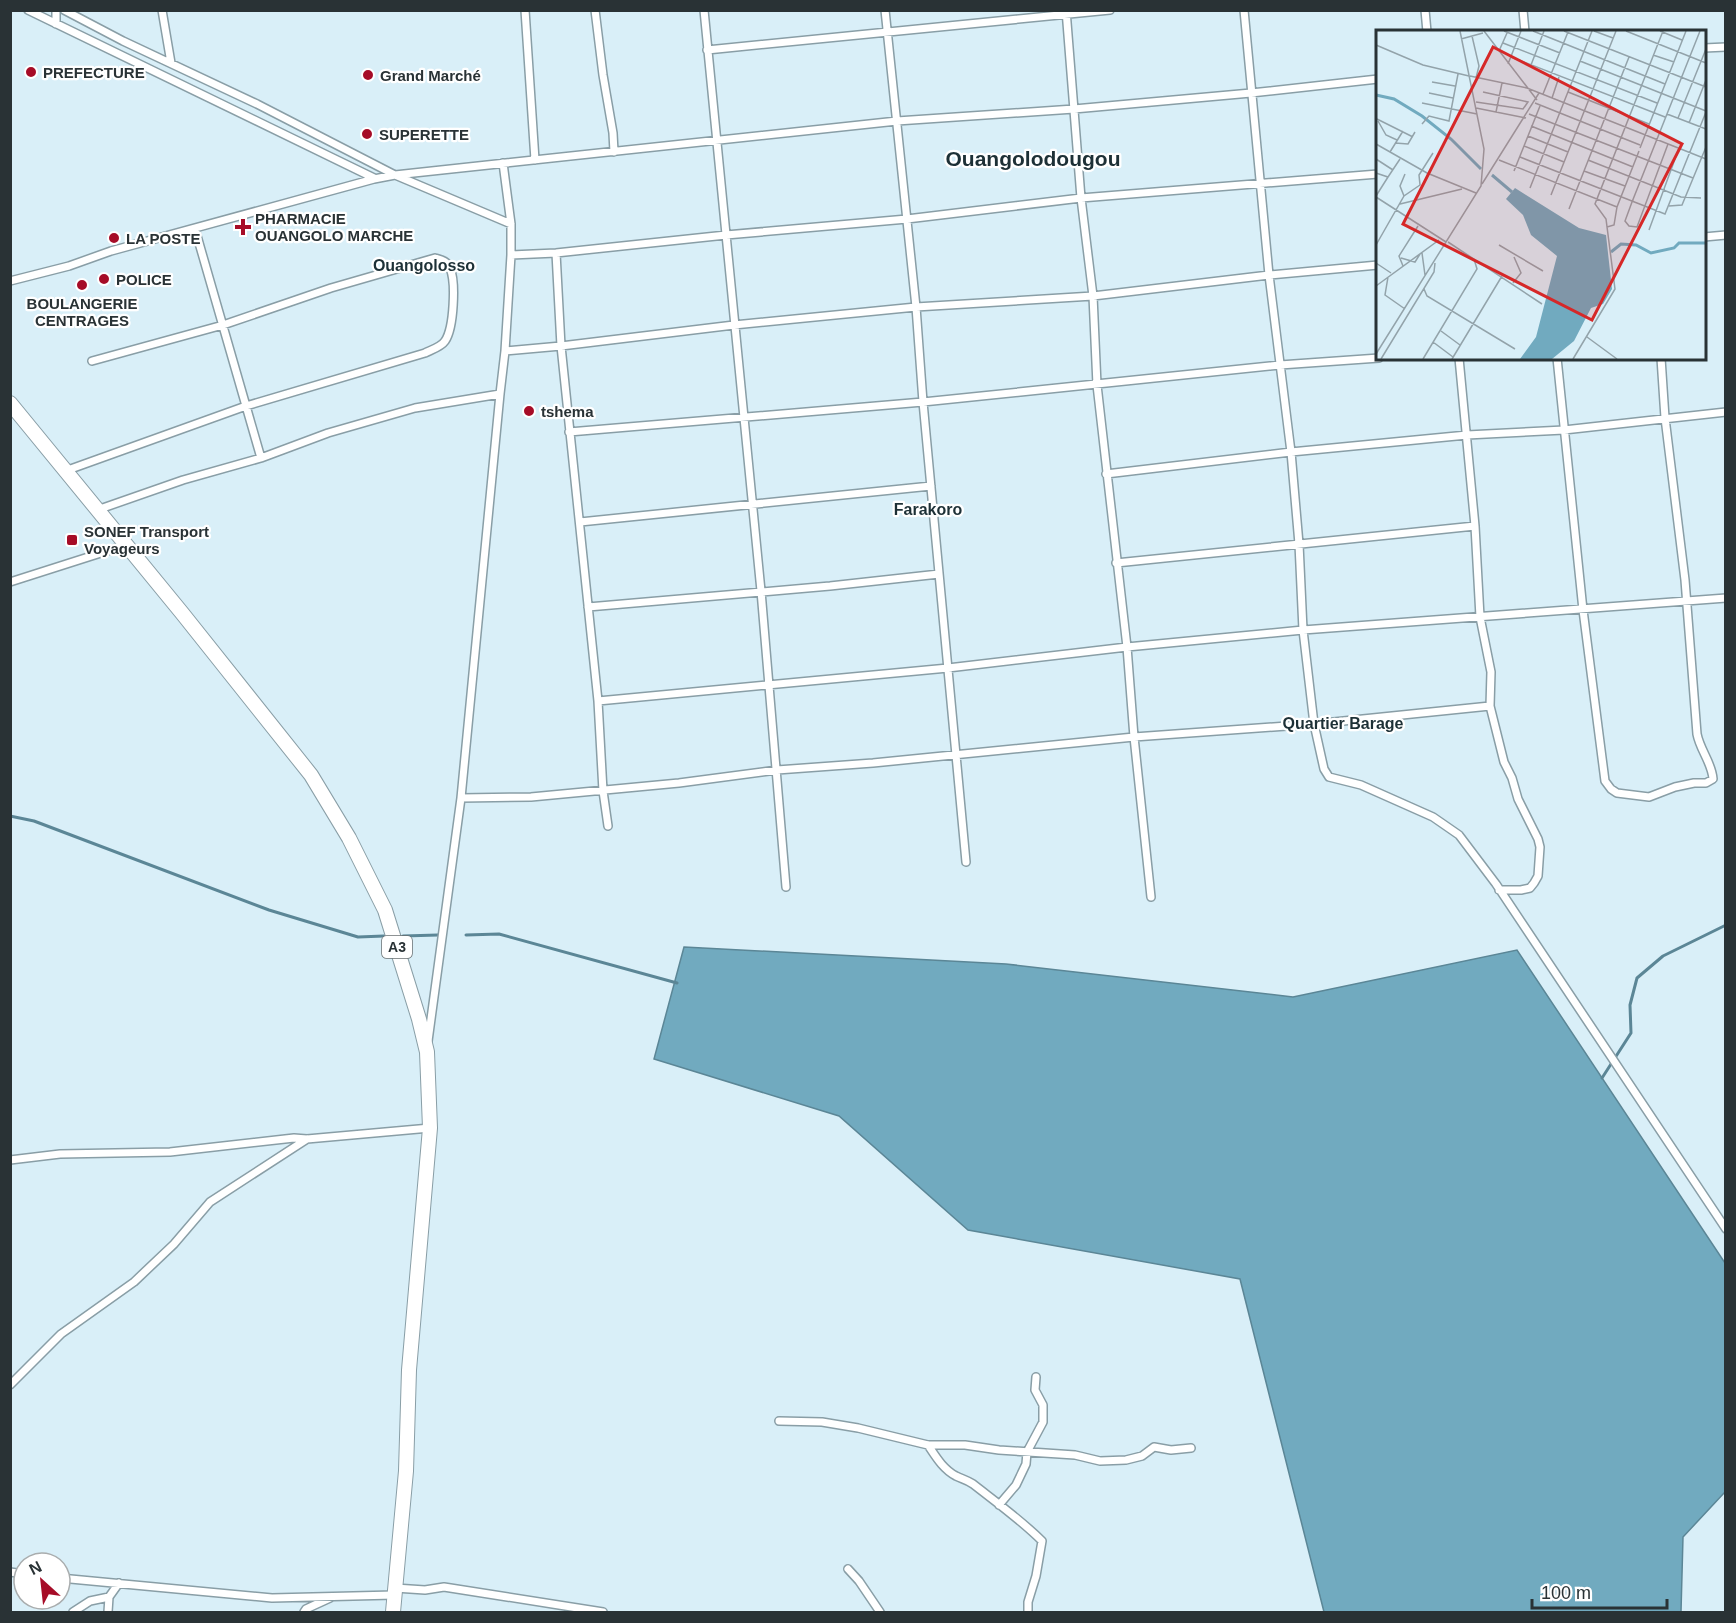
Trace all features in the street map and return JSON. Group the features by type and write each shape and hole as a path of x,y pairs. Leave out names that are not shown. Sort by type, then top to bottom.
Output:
{"highway":[{"name":"A3","path":"10,403 311,775 349,838 385,910 427,1052 430,1128 409,1370 406,1471 393,1612"}],"street":[{"path":"28,10 374,178"},
{"path":"56,10 56,24"},
{"path":"64,10 395,175 511,224"},
{"path":"162,10 171,63"},
{"path":"525,10 535,160"},
{"path":"595,10 615,152"},
{"path":"704,10 761,591 786,887"},
{"path":"885,10 916,307 966,862"},
{"path":"707,50 1110,10"},
{"path":"1244,10 1269,276 1291,452 1303,630 1314,724 1324,769 1329,777 1361,785 1433,817 1460,835 1725,1229"},
{"path":"1425,10 1427,30"},
{"path":"1523,10 1525,30"},
{"path":"1066,13 1081,198 1093,296 1096,385 1127,647 1151,897"},
{"path":"1706,48 1725,47"},
{"path":"10,281 374,178 897,121 1074,109 1376,79"},
{"path":"427,1052 461,798 505,351 511,224 503,163"},
{"path":"511,255 556,253 907,219 1081,198 1376,174"},
{"path":"195,229 261,459"},
{"path":"1706,237 1725,235"},
{"path":"556,253 561,346 598,701 603,791 608,826"},
{"path":"65,471 246,406 425,353 444,343 451,329 454,302 451,268 446,261 435,258 331,288 223,325 92,361"},
{"path":"505,351 916,307 1093,296 1376,266"},
{"path":"569,432 923,402 1280,365 1376,358"},
{"path":"1459,360 1475,526 1480,617 1491,672 1490,706 1504,762 1540,847 1538,876 1530,888 1499,890"},
{"path":"1557,360 1583,610 1605,782 1617,793 1649,797 1675,787 1706,783 1713,779 1697,734 1661,360"},
{"path":"97,510 183,480 261,459 328,433 415,408 500,394"},
{"path":"1106,474 1291,452 1467,435 1564,430 1725,412"},
{"path":"580,522 931,486"},
{"path":"1116,563 1475,526"},
{"path":"10,582 126,545"},
{"path":"588,608 939,574"},
{"path":"598,701 948,668 1127,647 1303,630 1725,598"},
{"path":"461,798 531,797 603,791 777,770 1134,737 1314,724 1490,706"},
{"path":"10,1160 60,1154 170,1152 294,1138 307,1139 430,1128"},
{"path":"10,1385 61,1334 134,1282 174,1244 210,1202 307,1139"},
{"path":"999,1505 1016,1485 1026,1464 1027,1452 1043,1422 1043,1405 1035,1390 1036,1377"},
{"path":"779,1421 822,1422 928,1444 1075,1455 1100,1461 1126,1460 1142,1456 1154,1447 1171,1450 1191,1448"},
{"path":"928,1444 940,1463 954,1475 968,1481 1042,1541 1036,1576 1028,1602 1028,1612"},
{"path":"848,1569 880,1612"},
{"path":"72,1580 272,1598 332,1597 444,1587 603,1612"},
{"path":"108,1612 109,1597 119,1583"},
{"path":"73,1612 90,1601 109,1597"},
{"path":"304,1612 332,1597"}],"water":[{"path":"684,947 1006,964 1293,997 1517,950 1725,1263 1725,1492 1683,1537 1681,1612 1324,1612 1240,1279 968,1230 839,1116 654,1059"}],"waterway":[{"path":"10,816 34,821 269,910 358,937 384,936"},
{"path":"1602,1078 1631,1033 1630,1005 1637,978 1663,956 1726,925"},
{"path":"466,935 499,934 677,983"},
{"path":"403,936 438,935"}],"place":[{"name":"PREFECTURE","path":"31,72"},
{"name":"Grand Marché","path":"368,75"},
{"name":"SUPERETTE","path":"367,134"},
{"name":"PHARMACIE OUANGOLO MARCHE","path":"243,227"},
{"name":"LA POSTE","path":"114,238"},
{"name":"POLICE","path":"104,279"},
{"name":"BOULANGERIE CENTRAGES","path":"82,285"},
{"name":"tshema","path":"529,411"},
{"name":"SONEF Transport Voyageurs","path":"72,540"}],"district":[{"name":"Ouangolodougou","path":"1033,158"},
{"name":"Ouangolosso","path":"424,265"},
{"name":"Farakoro","path":"928,509"},
{"name":"Quartier Barage","path":"1343,723"}]}
